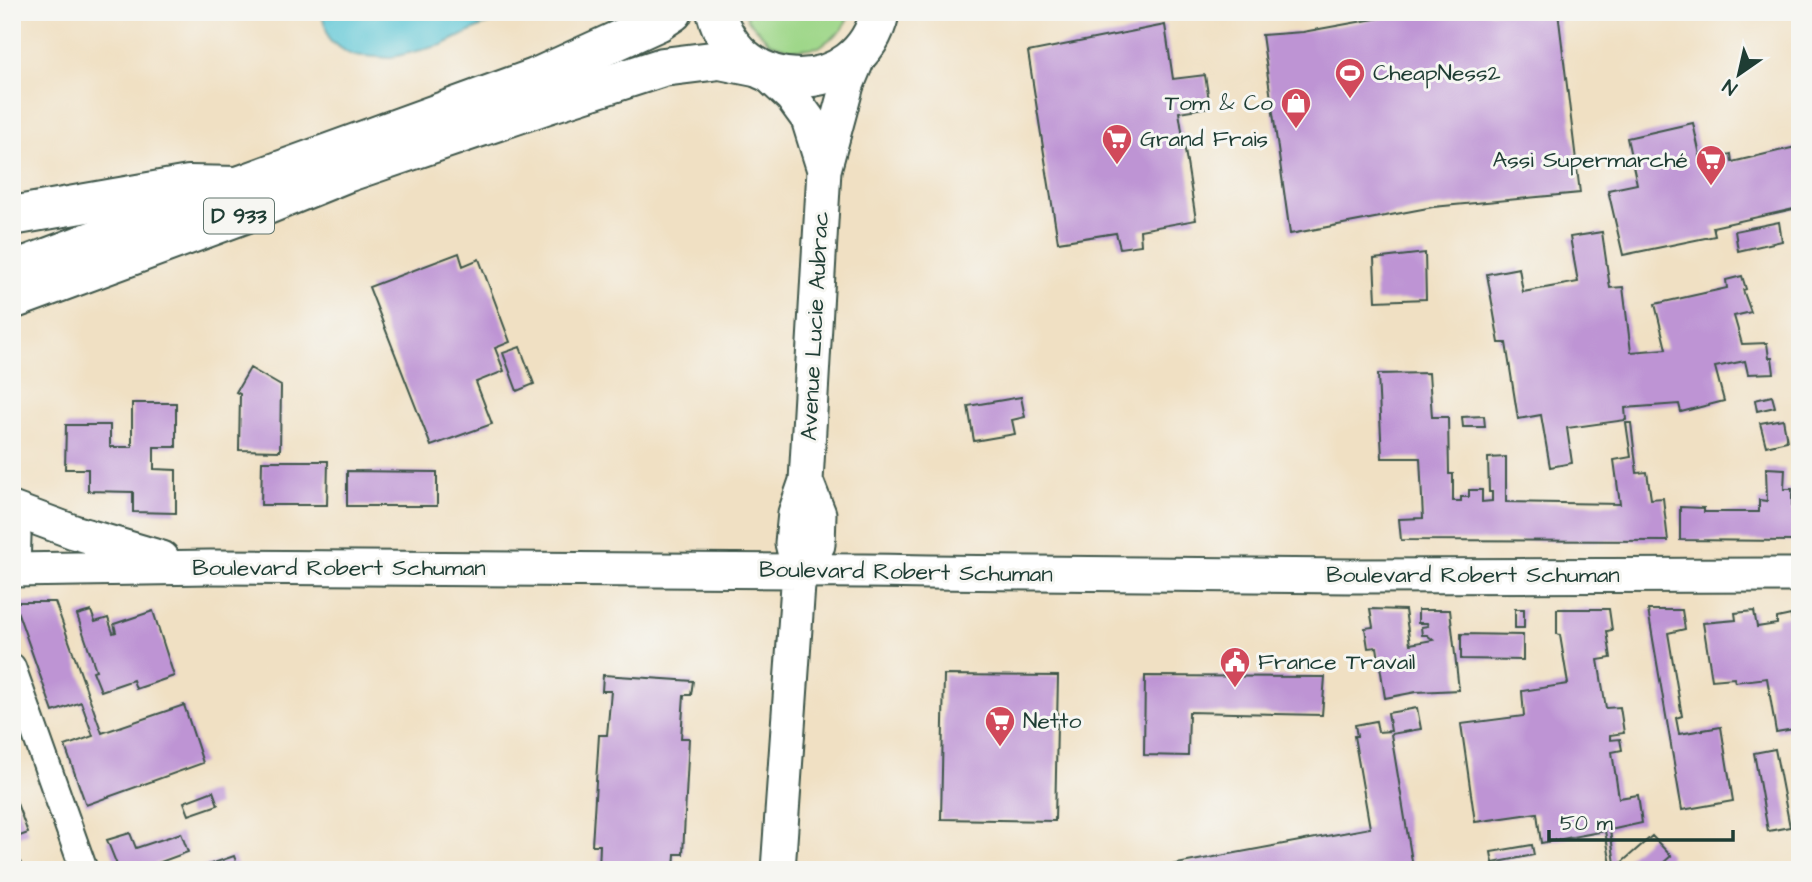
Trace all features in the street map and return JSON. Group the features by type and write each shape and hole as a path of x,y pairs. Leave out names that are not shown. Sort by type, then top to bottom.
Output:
{"main road":[{"name":"D 933","path":"12,271 535,78 658,22 673,12"},
{"path":"716,12 720,28 734,50 760,70 791,79 817,77 842,67 862,49 873,33 881,13"},
{"name":"D 933","path":"12,300 250,212 346,173 545,104 663,67 720,60 760,70"},
{"path":"12,216 189,185 237,186"}],"street":[{"name":"Avenue Lucie Aubrac","path":"778,870 799,571 818,545 819,514 806,481 824,170 848,85 862,49"},
{"name":"Avenue Lucie Aubrac","path":"760,70 792,97 808,119 824,170"},
{"path":"12,509 74,532 195,568"},
{"path":"12,533 13,570"},
{"name":"Boulevard Robert Schuman","path":"13,570 852,569 1352,576 1800,575"},
{"path":"12,667 84,870"}],"green space":[{"path":"746,12 851,12 841,31 819,47 792,50 770,43 747,19"}],"water":[{"path":"321,12 502,12 493,21 442,45 389,58 351,55 330,41"}],"building":[{"path":"1413,12 1558,12 1580,193 1433,207 1290,234 1262,35 1303,32"},
{"name":"Grand Frais","path":"1165,25 1173,79 1205,75 1210,107 1179,112 1196,220 1140,230 1141,245 1120,248 1116,233 1058,242 1028,52"},
{"name":"Assi Supermarché","path":"1693,123 1703,169 1711,167 1709,159 1731,154 1732,162 1800,146 1798,208 1713,227 1715,236 1623,255 1608,190 1637,184 1627,138"},
{"path":"1779,222 1782,241 1738,251 1735,231"},
{"path":"1602,232 1610,288 1623,287 1631,352 1666,349 1655,304 1727,288 1726,280 1742,276 1746,289 1743,290 1751,312 1734,316 1742,344 1767,343 1774,373 1748,374 1745,361 1715,367 1724,401 1681,412 1679,404 1625,408 1626,420 1567,428 1572,463 1550,467 1541,415 1518,419 1506,343 1499,343 1487,274 1519,268 1523,292 1578,282 1570,237"},
{"path":"459,253 463,266 479,259 510,342 495,348 504,371 476,382 492,424 431,446 369,287"},
{"path":"1425,253 1426,299 1376,301 1374,259"},
{"path":"520,347 534,384 517,391 503,353"},
{"path":"250,368 281,386 280,451 239,450 240,394 236,392"},
{"path":"1429,373 1432,417 1448,417 1449,474 1453,474 1453,501 1469,497 1469,490 1482,490 1482,502 1492,501 1492,492 1489,492 1488,458 1506,457 1506,502 1620,504 1614,460 1631,457 1626,423 1631,423 1637,473 1647,472 1651,499 1663,498 1668,541 1401,540 1399,519 1423,518 1420,458 1382,458 1378,374"},
{"path":"1772,396 1775,407 1757,411 1755,400"},
{"path":"1021,397 1025,417 1012,420 1015,434 974,441 968,406"},
{"path":"132,403 176,403 176,447 154,447 154,469 176,470 176,513 133,512 133,492 88,491 88,469 65,469 66,425 110,425 110,447 132,447"},
{"path":"1484,416 1485,427 1463,427 1462,417"},
{"path":"1783,419 1787,441 1766,446 1760,423"},
{"path":"262,461 328,461 327,505 261,505"},
{"path":"1766,468 1785,469 1784,489 1792,489 1792,512 1800,511 1800,530 1792,530 1792,541 1680,540 1680,507 1704,508 1704,512 1759,512 1759,500 1767,501"},
{"path":"347,471 437,472 437,506 347,506"},
{"path":"14,602 55,602 102,733 184,705 203,763 86,805 65,746 93,736 81,702 53,712"},
{"path":"1370,609 1405,610 1410,644 1433,640 1422,635 1421,627 1428,626 1427,623 1418,623 1418,610 1450,610 1459,690 1416,692 1385,698 1377,647 1368,648 1365,628 1373,627"},
{"path":"1515,609 1524,609 1524,628 1515,628"},
{"path":"1557,609 1609,609 1612,630 1607,631 1611,658 1598,660 1606,708 1620,707 1624,733 1610,735 1610,740 1620,739 1622,750 1612,752 1619,798 1638,795 1642,823 1610,830 1616,870 1612,870 1605,831 1541,843 1537,813 1475,822 1461,724 1524,716 1522,691 1568,684 1560,635 1557,634"},
{"path":"1648,610 1682,610 1685,629 1668,633 1682,716 1676,718 1679,734 1721,727 1733,801 1682,810"},
{"path":"91,611 95,622 108,618 113,633 116,632 114,624 153,611 174,676 136,689 133,680 101,691 77,615"},
{"path":"1754,611 1757,627 1777,624 1777,618 1791,615 1792,621 1800,620 1800,728 1776,732 1767,678 1735,682 1734,678 1712,680 1703,623 1736,620 1735,613"},
{"path":"1461,634 1523,635 1523,660 1461,659"},
{"path":"603,675 693,681 691,695 684,695 681,738 689,738 683,854 675,854 674,870 599,870 600,845 592,845 599,735 607,735 611,691 602,691"},
{"name":"Netto","path":"944,675 1058,676 1055,821 941,819"},
{"path":"1145,676 1325,677 1322,715 1189,712 1188,756 1144,755"},
{"path":"1417,708 1421,729 1391,734 1413,867 1401,870 1155,870 1370,828 1354,736 1357,736 1355,725 1376,721 1378,732 1391,731 1388,713"},
{"path":"1775,749 1790,827 1768,831 1754,753"},
{"path":"12,790 28,833 12,839"},
{"path":"213,791 218,805 189,815 184,802"},
{"path":"130,833 136,848 181,833 188,852 139,870 119,870 107,840"},
{"path":"1652,836 1671,856 1655,870 1627,870 1621,863"},
{"path":"13,841 23,870 12,870"},
{"path":"1532,845 1534,855 1493,863 1491,852"},
{"path":"234,856 239,870 196,870 196,869"}],"place":[{"name":"CheapNess2","path":"1350,100"},
{"name":"Tom & Co","path":"1296,130"},
{"name":"Grand Frais","path":"1117,166"},
{"name":"Assi Supermarché","path":"1711,187"},
{"name":"France Travail","path":"1235,689"},
{"name":"Netto","path":"1000,748"}]}
